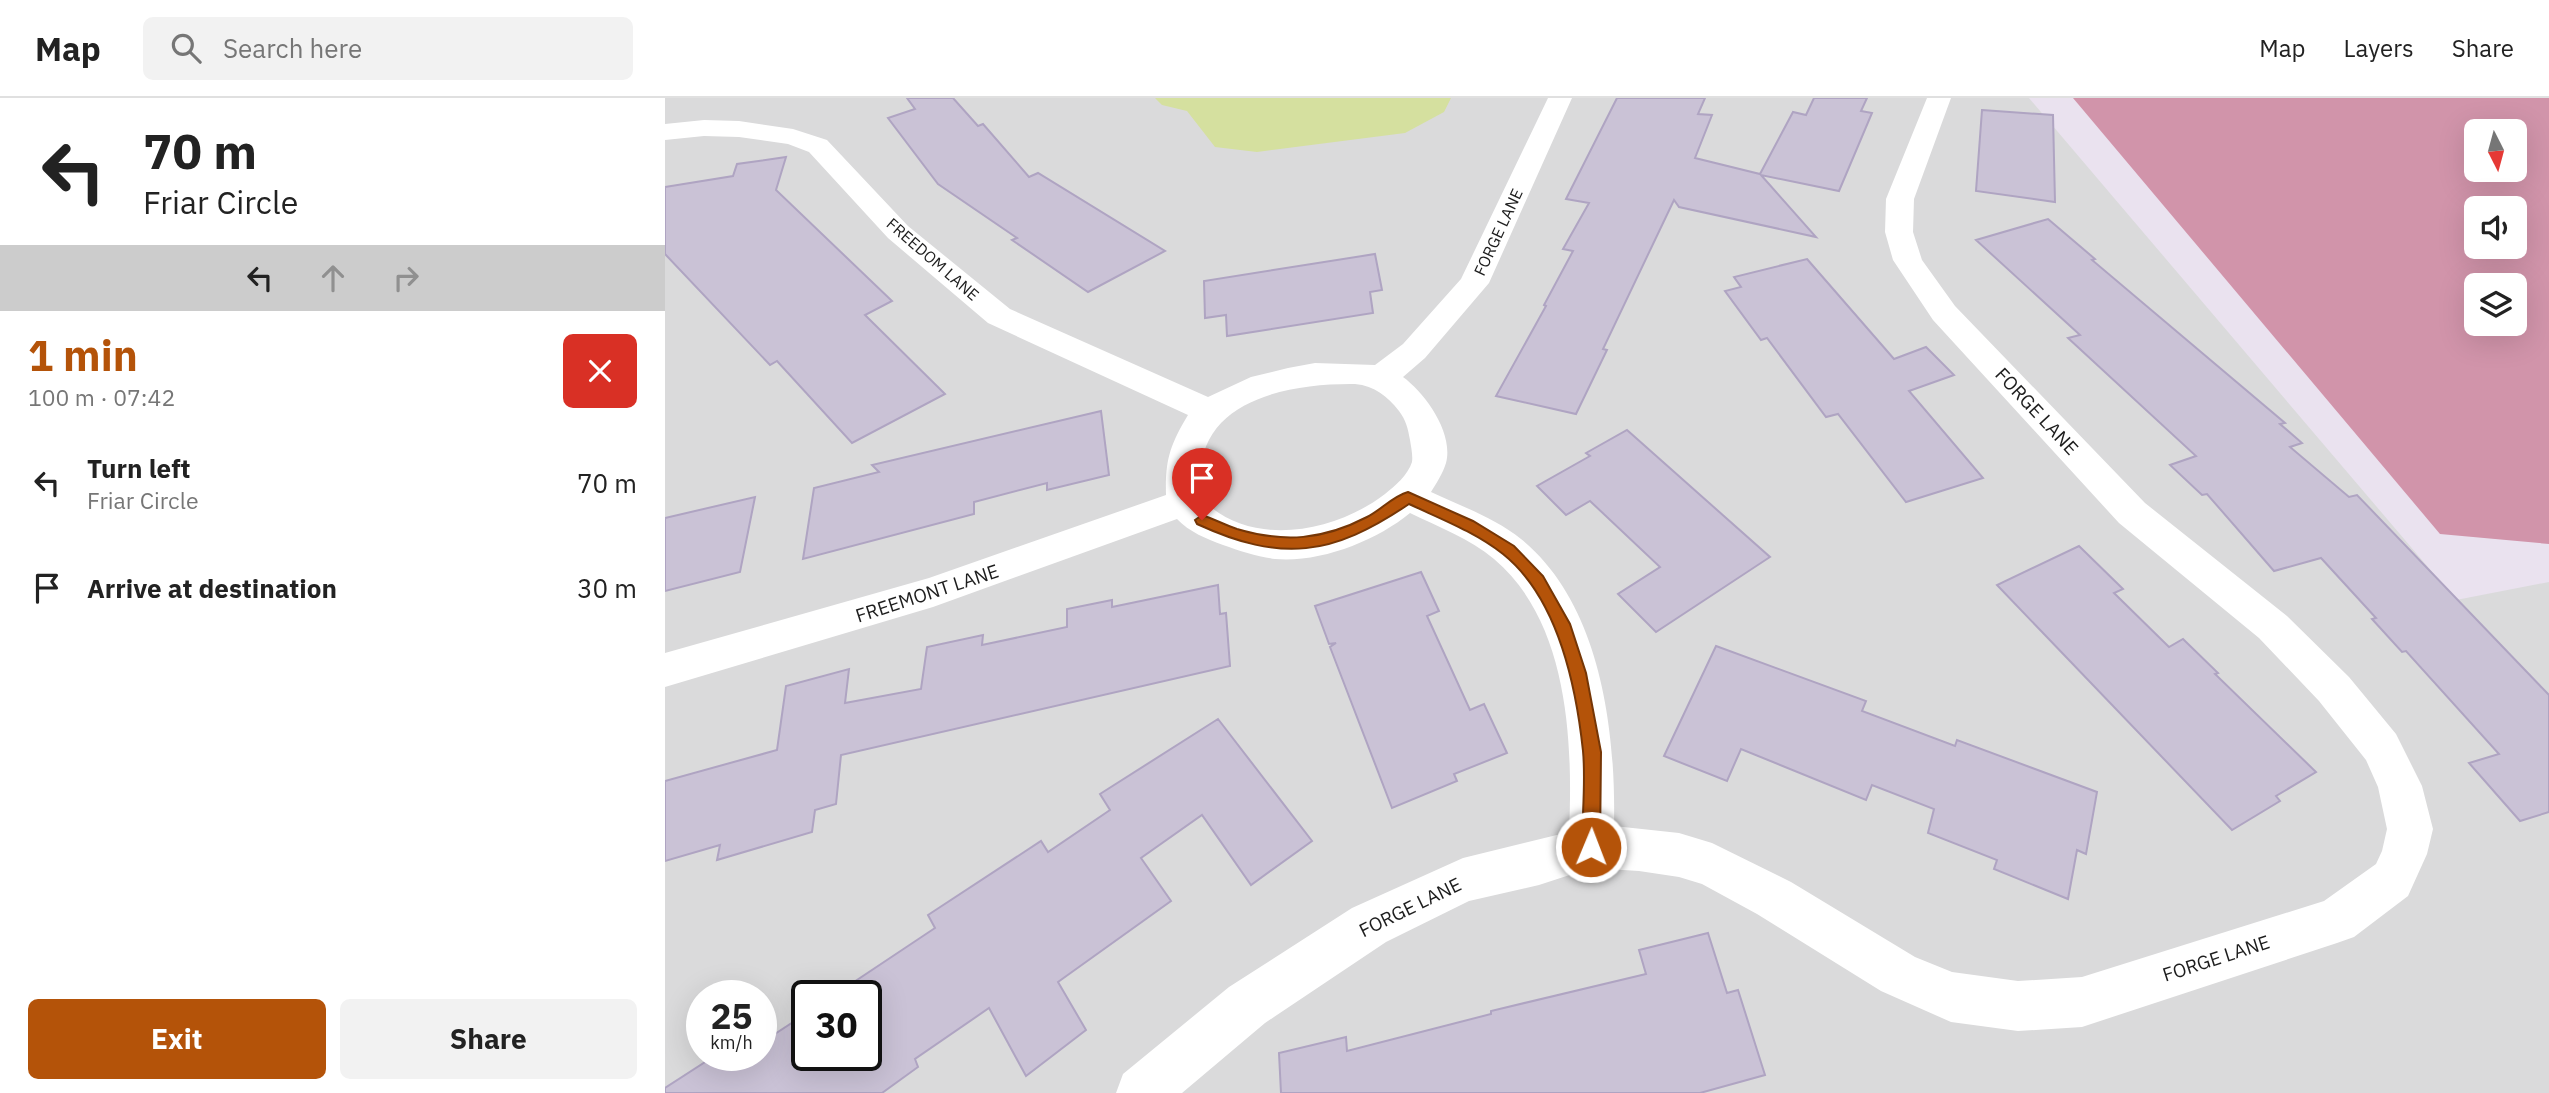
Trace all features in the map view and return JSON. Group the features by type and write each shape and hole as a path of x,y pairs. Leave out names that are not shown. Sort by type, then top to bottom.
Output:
{"street":[{"name":"FORGE LANE","path":"1380,378 1414,351 1474,283 1560,98"},
{"name":"FORGE LANE","path":"1142,1093 1247,1005 1369,925 1463,880 1591,847 1639,849 1678,855 1712,865 1773,898 1898,974 1951,997 2018,1006 2082,1002 2337,920 2392,880 2405,854 2410,829 2400,786 2381,747 2334,689 2273,627 2132,513 1944,313 1908,260 1899,232 1900,199 1938,98"},
{"name":"FREEDOM LANE","path":"665,132 704,128 739,129 793,137 818,146 898,232 999,316 1209,411"},
{"path":"1315,374 1357,374 1380,378 1410,401 1425,424 1429,461 1408,497 1374,520 1338,536 1277,545 1231,533 1202,520 1185,502 1181,476 1194,431 1209,411 1227,398 1280,379 1315,374"},
{"path":"1408,497 1468,525 1509,550 1537,580 1564,628 1578,673 1592,752 1591,847"},
{"name":"FREEMONT LANE","path":"665,670 933,592 1185,502"}],"shaded area":[{"path":"665,98 2029,98 2456,600 2549,582 2549,1093 665,1093"},
{"path":"1155,98 1451,98 1444,112 1405,133 1257,152 1215,147 1187,111 1162,105"},
{"path":"2073,98 2549,98 2549,544 2440,534"}],"building":[{"path":"907,98 953,98 978,126 983,124 1029,177 1038,173 1165,251 1088,292 1012,240 1017,238 938,184 888,118 915,109"},
{"path":"1617,98 1705,98 1698,114 1712,115 1695,158 1760,174 1793,112 1806,115 1814,98 1867,98 1861,111 1872,113 1839,191 1761,175 1816,237 1679,207 1674,200 1603,349 1607,350 1576,414 1496,396 1573,251 1563,249 1589,203 1566,199"},
{"path":"1982,110 2053,115 2055,202 1976,191"},
{"path":"786,157 776,190 892,301 865,315 945,394 852,443 777,361 770,365 665,254 665,187 733,176 737,164"},
{"path":"2048,219 2095,259 2092,260 2285,423 2280,424 2302,443 2290,447 2349,497 2357,495 2549,695 2549,812 2520,821 2469,763 2499,754 2406,651 2402,652 2372,619 2376,618 2321,558 2274,571 2207,494 2202,495 2170,465 2196,456 2068,338 2080,335 1976,240"},
{"path":"1375,254 1382,290 1370,292 1373,313 1227,336 1226,315 1205,318 1204,281"},
{"path":"1807,259 1894,359 1926,347 1954,375 1909,391 1983,478 1906,502 1838,414 1826,417 1767,338 1761,340 1725,291 1741,287 1734,277"},
{"path":"1101,411 1109,475 1047,490 1047,483 974,502 974,514 803,559 814,488 879,472 872,465"},
{"path":"1627,430 1770,557 1656,632 1618,594 1660,567 1590,501 1566,515 1537,486 1590,456 1586,453"},
{"path":"755,497 740,572 665,591 665,518"},
{"path":"2079,546 2123,589 2114,593 2169,647 2183,639 2218,673 2215,674 2316,772 2276,796 2280,801 2232,830 1997,585"},
{"path":"1421,572 1439,611 1427,616 1470,710 1484,704 1507,753 1454,774 1457,781 1392,808 1330,647 1336,643 1329,644 1315,606"},
{"path":"1218,585 1220,614 1226,613 1230,666 841,755 836,804 815,810 812,832 717,860 720,845 665,861 665,781 777,750 786,686 849,669 845,703 921,689 927,647 983,635 982,645 1067,627 1067,609 1112,600 1112,607"},
{"path":"1716,646 1866,701 1862,711 1955,746 1957,740 2097,792 2086,854 2077,850 2068,899 1994,869 1997,860 1928,833 1934,809 1872,785 1866,800 1741,749 1727,781 1664,756"},
{"path":"1218,719 1312,841 1251,885 1202,815 1141,858 1171,901 1058,982 1086,1030 1026,1076 989,1008 915,1059 918,1067 882,1093 665,1093 665,1088 691,1071 777,1071 777,1033 791,1023 791,1071 882,1071 882,980 857,980 935,928 928,915 1041,841 1048,852 1110,810 1100,794"},
{"path":"1708,933 1727,993 1738,990 1765,1075 1700,1093 1281,1093 1279,1053 1346,1037 1347,1051 1491,1014 1491,1011 1646,974 1639,950"}],"route":[{"path":"1202,520 1231,533 1277,545 1308,542 1338,536 1374,520 1408,497 1468,525 1509,550 1537,580 1564,628 1578,673 1592,752 1591,847"}]}
